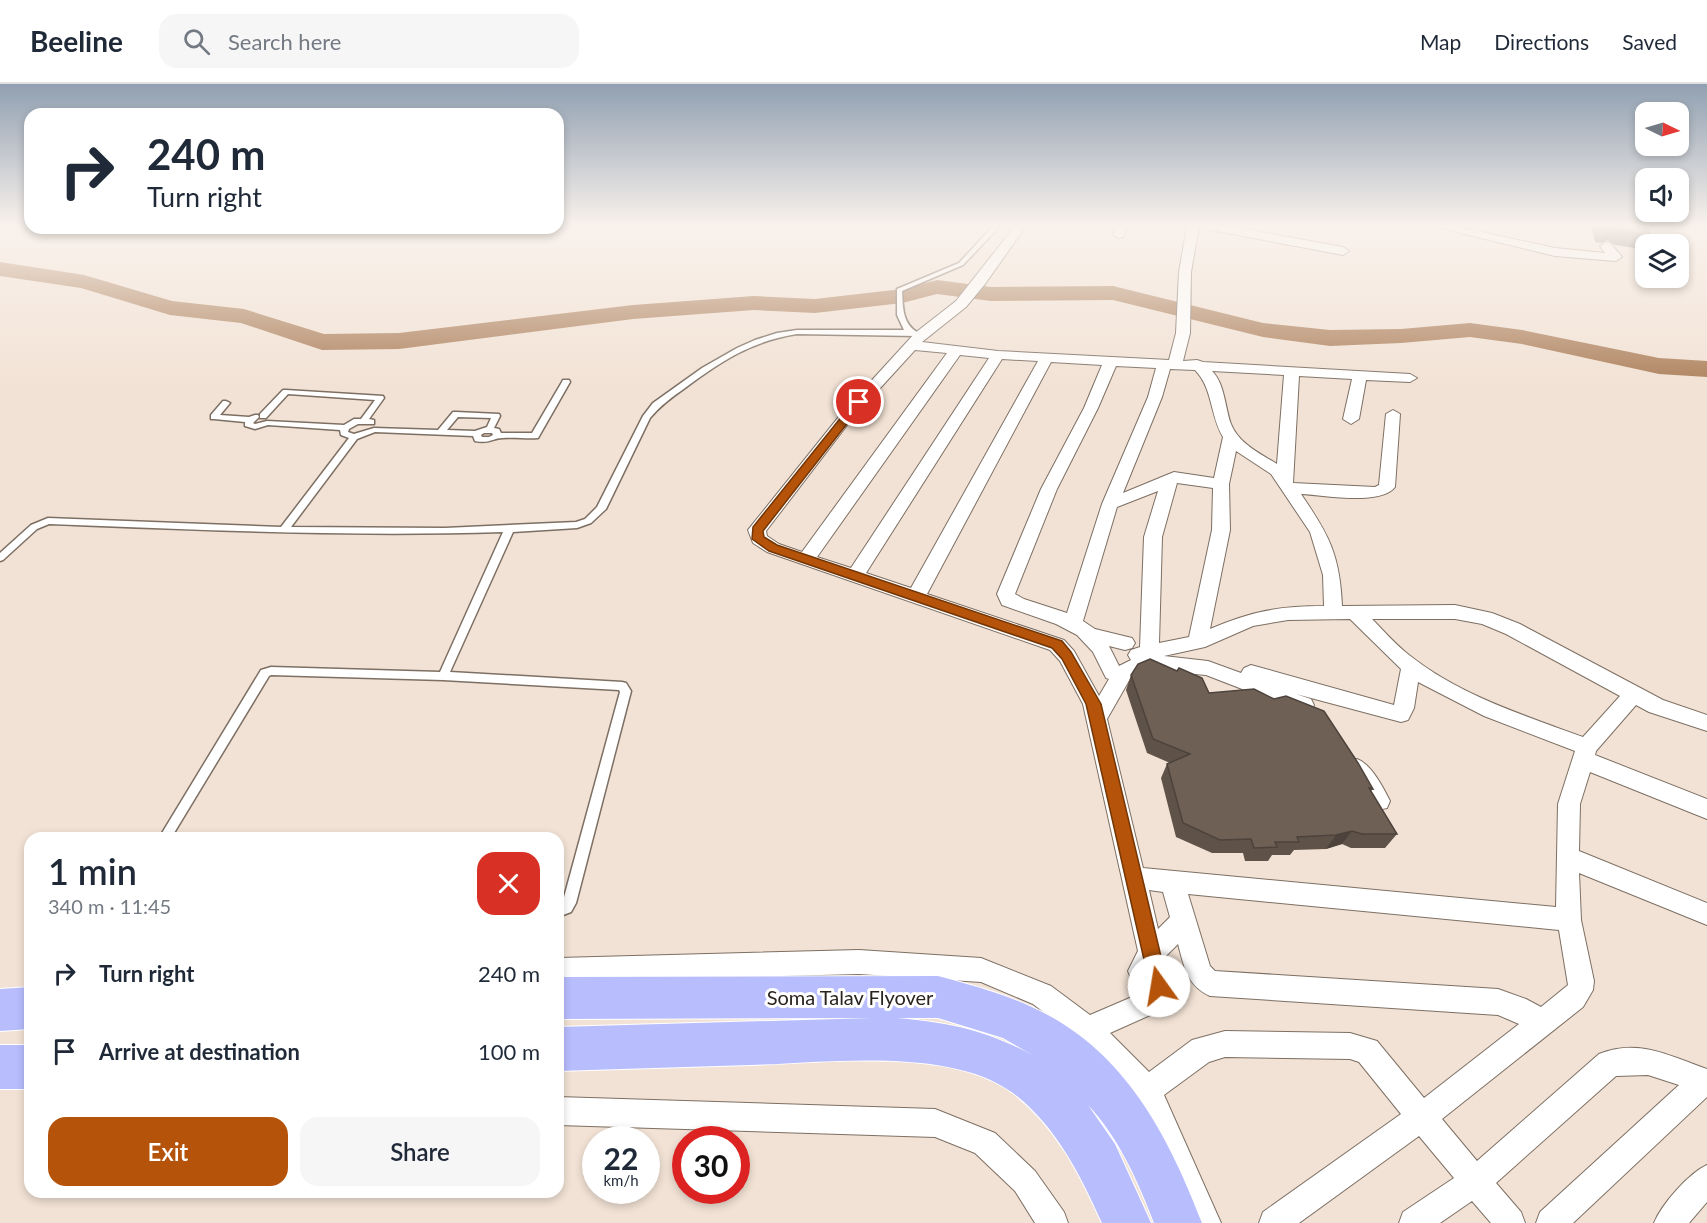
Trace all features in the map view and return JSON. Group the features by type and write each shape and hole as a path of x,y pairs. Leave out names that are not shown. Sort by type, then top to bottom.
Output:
{"main road":[{"name":"Soma Talav Flyover","path":"564,998 938,997 989,1011 1040,1034 1084,1064 1127,1116 1165,1185 1178,1223"},
{"path":"0,1010 24,1008"},
{"path":"564,1049 892,1039 949,1045 977,1053 995,1059 1028,1077 1067,1113 1098,1161 1127,1223"},
{"path":"0,1067 24,1067"}],"street":[{"path":"982,279 961,304 914,338 846,417 757,530 759,539 773,548 916,596 1054,648 1066,656 1095,711 1134,878 1146,962 1159,986 1148,1003 1088,1030"},
{"path":"1081,629 1110,504 1170,363 1180,354 1185,298 1184,279"},
{"path":"914,338 956,351 998,355 1197,364 1410,378"},
{"path":"806,559 956,351"},
{"path":"855,576 998,355"},
{"path":"916,596 1047,357"},
{"path":"1112,360 1091,408 1049,489 1006,594 1017,604 1125,643"},
{"path":"1197,364 1211,378 1224,426 1231,436 1247,453 1277,471 1317,532 1332,575 1333,612"},
{"path":"1286,485 1292,370"},
{"path":"1351,419 1360,374"},
{"path":"1286,485 1374,493 1381,491 1387,487 1393,414"},
{"path":"1198,642 1221,530 1221,484 1231,436"},
{"path":"1110,504 1174,477 1221,484"},
{"path":"1149,653 1153,537 1169,481"},
{"path":"1354,612 1411,666 1464,699 1707,809"},
{"path":"1095,711 1113,673 1123,663 1149,653 1198,642 1249,620 1288,613 1455,612 1485,618 1513,629 1633,695 1656,706 1707,723"},
{"path":"1081,629 1100,645 1113,673"},
{"path":"1178,648 1245,671 1390,713 1401,714 1411,666"},
{"path":"1095,711 1124,672 1145,662 1208,668 1289,701 1302,704 1324,718"},
{"path":"1274,1223 1423,1116 1574,998 1580,990 1581,981 1569,920 1567,857 1569,804 1585,754 1633,695"},
{"path":"1348,755 1379,801"},
{"path":"1567,857 1707,914"},
{"path":"1134,878 1569,920"},
{"path":"1172,881 1199,973 1210,983 1498,1002 1517,1008 1542,1022"},
{"path":"1146,962 1184,921"},
{"path":"564,970 859,962 981,970 1042,995 1088,1030 1148,1089 1206,1223"},
{"path":"1148,1089 1202,1050 1226,1044 1350,1046 1367,1050 1510,1223"},
{"path":"1414,1223 1476,1181 1609,1064 1628,1060 1651,1060 1705,1082 1551,1223"},
{"path":"564,1111 935,1123 985,1143 1025,1181 1053,1223"},
{"path":"1669,1223 1707,1180"}],"lane":[{"path":"914,338 902,320 899,291 924,279"},
{"path":"0,558 34,526 48,521 332,533 509,530 577,525 588,521 601,509 646,418 656,405 744,345 779,333 797,332 914,338"},
{"path":"493,432 537,435 566,382"},
{"path":"226,403 214,417 250,420 248,424 255,427 265,419 282,394 286,392 380,398 364,421"},
{"path":"283,531 354,437 374,430 477,434 478,439 493,439 496,416 456,414 441,432"},
{"path":"265,419 345,428 351,423 364,421 374,423 374,430"},
{"path":"345,428 344,433 354,437"},
{"path":"443,676 509,530"},
{"path":"169,832 266,673 271,671 443,676 622,686 626,691 569,903 564,909"}],"building":[{"path":"1150,659 1177,671 1179,668 1202,678 1209,693 1254,689 1274,699 1286,696 1324,711 1358,763 1373,789 1369,788 1397,834 1362,834 1352,831 1336,835 1297,837 1299,842 1275,842 1277,847 1254,848 1251,839 1220,840 1183,823 1167,764 1190,754 1153,739 1131,675 1138,664"}],"waterway":[{"path":"66,279 84,282 170,308 244,316 322,342 399,341 633,312 754,303 815,306 902,296 937,287 991,294 1113,293 1263,330 1330,338 1401,336 1470,330 1522,337 1659,366 1707,369"}],"route":[{"path":"859,402 757,530 759,539 773,548 1057,645 1066,656 1093,704 1159,986"}]}
